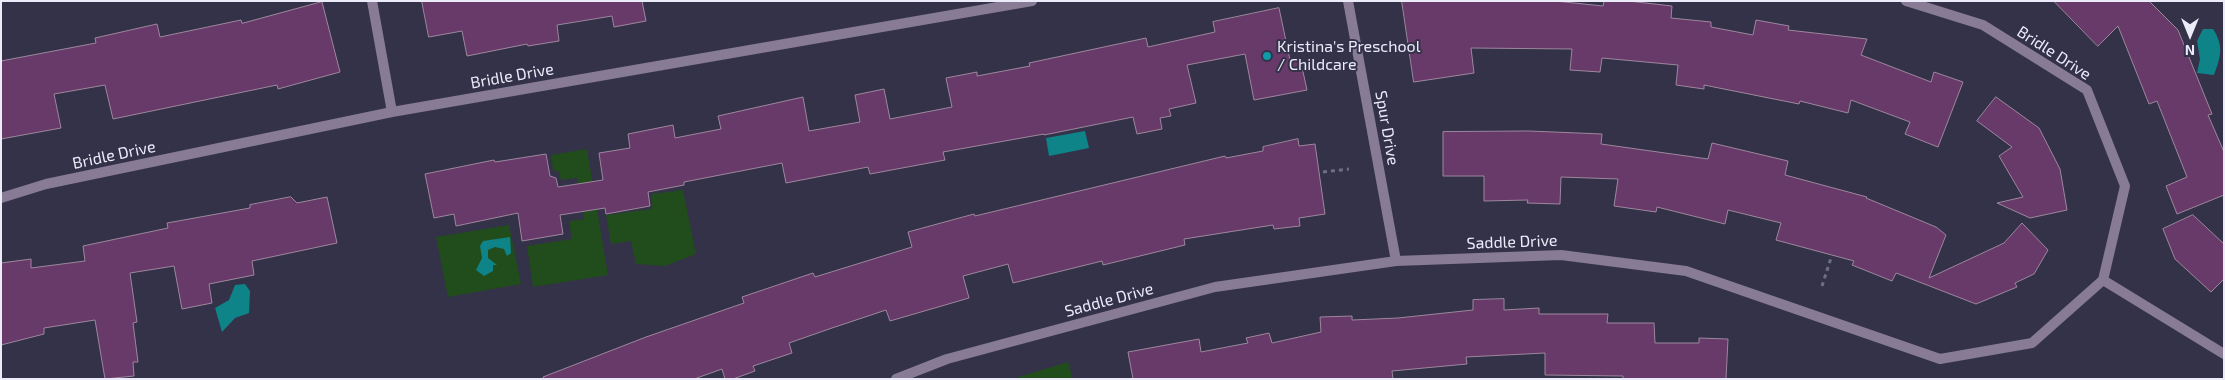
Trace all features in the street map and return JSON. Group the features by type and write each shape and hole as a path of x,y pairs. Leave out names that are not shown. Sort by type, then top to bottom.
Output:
{"street":[{"path":"372,1 392,112"},
{"name":"Bridle Drive","path":"1,198 46,184 392,112 1032,1"},
{"name":"Spur Drive","path":"1348,1 1396,261"},
{"name":"Bridle Drive","path":"1906,1 1983,25 2086,90 2125,186 2103,280"},
{"name":"Saddle Drive","path":"896,379 947,359 1215,287 1396,261 1561,255 1686,270 1940,359 2032,343 2103,280"},
{"path":"2103,280 2224,354"}],"path":[{"path":"1323,172 1349,169"},
{"path":"1822,286 1831,258"}],"shaded area":[{"path":"2203,29 2213,29 2219,41 2220,57 2214,75 2197,73 2200,59 2197,41"},
{"path":"1085,131 1089,148 1049,156 1046,138"},
{"path":"587,149 608,275 533,287 527,246 572,239 569,221 584,219 577,178 561,180 559,172 553,170 551,155"},
{"path":"683,190 696,254 665,266 636,264 631,241 611,244 606,215 652,209 651,194"},
{"path":"509,225 521,284 448,297 436,237"},
{"path":"510,237 511,253 507,256 504,249 495,247 488,250 488,258 497,265 493,265 493,271 484,276 476,270 482,258 480,246 483,241"},
{"path":"245,284 250,291 249,313 235,318 222,332 215,308 229,300 235,285"},
{"path":"1068,362 1073,379 1012,379"}],"building":[{"path":"422,1 642,1 646,21 614,27 612,16 557,25 559,41 528,46 527,44 467,56 462,31 429,37"},
{"path":"1402,1 1555,1 1603,6 1604,1 1628,1 1672,6 1671,18 1711,22 1711,27 1753,35 1756,20 1789,26 1788,30 1867,39 1861,55 1931,82 1934,72 1963,82 1938,147 1905,134 1910,122 1851,100 1848,113 1800,101 1799,104 1704,85 1704,89 1676,85 1678,65 1602,58 1600,72 1570,70 1572,49 1471,48 1474,73 1414,82"},
{"path":"2054,1 2149,1 2178,30 2212,114 2208,115 2224,152 2224,195 2177,214 2166,186 2187,177 2157,101 2149,104 2118,26 2098,46"},
{"path":"322,2 340,72 278,89 277,85 113,119 105,85 54,94 61,128 1,139 1,61 96,43 95,38 157,24 160,37 241,20 242,23"},
{"path":"1279,8 1290,60 1300,58 1307,90 1254,100 1245,54 1187,65 1196,103 1169,109 1171,116 1160,118 1162,129 1137,134 1133,117 1044,135 943,152 945,160 870,174 868,167 786,183 782,163 684,182 684,185 648,192 650,206 606,214 605,208 560,215 563,234 522,241 518,213 456,226 454,214 434,218 425,174 494,160 495,162 546,154 550,176 556,178 558,187 603,180 599,153 630,148 628,134 673,125 675,138 721,129 718,116 803,97 809,131 860,122 855,95 884,89 890,119 952,107 946,78 977,72 977,76 1030,66 1029,63 1146,38 1148,47 1215,32 1213,22"},
{"path":"1996,97 2039,128 2060,169 2067,210 2030,218 1997,203 2023,197 1999,156 2012,147 1977,121"},
{"path":"1529,131 1602,134 1601,144 1708,159 1712,143 1788,161 1785,175 1867,197 1936,227 1946,235 1929,278 2004,243 2022,223 2048,250 2034,274 2015,283 2017,287 1976,304 1896,273 1892,281 1852,265 1854,261 1776,240 1781,223 1728,210 1725,224 1657,207 1656,212 1614,206 1618,179 1561,177 1560,204 1527,203 1528,200 1484,201 1484,176 1443,176 1443,132"},
{"path":"1298,139 1299,146 1315,144 1325,214 1299,218 1300,226 1274,229 1273,225 1184,239 1185,245 1103,265 1102,261 1013,283 1008,264 963,276 969,298 890,321 886,310 832,328 789,343 792,353 753,366 755,371 733,379 725,379 722,369 694,379 544,379 543,377 646,337 744,303 742,297 813,273 815,277 912,247 908,232 974,214 975,216 1225,156 1226,158 1263,151 1263,147"},
{"path":"291,197 297,203 327,197 337,243 252,261 254,275 209,284 212,303 182,309 174,266 130,273 137,322 133,323 138,362 133,362 134,376 105,379 95,320 44,328 44,334 1,345 1,263 31,259 31,268 85,261 83,246 168,228 167,223 250,208 250,205"},
{"path":"2193,215 2224,244 2224,279 2211,292 2175,259 2163,229"},
{"path":"1504,299 1504,310 1539,308 1539,314 1608,314 1607,323 1654,323 1655,343 1699,343 1699,338 1728,339 1726,379 1623,379 1623,376 1545,375 1545,353 1466,357 1467,364 1392,371 1393,379 1133,379 1128,352 1199,339 1201,352 1248,343 1246,338 1269,333 1272,343 1321,332 1320,317 1352,316 1352,320 1398,318 1473,310 1473,300"}],"place":[{"name":"Kristina's Preschool / Childcare","path":"1267,56"}]}
